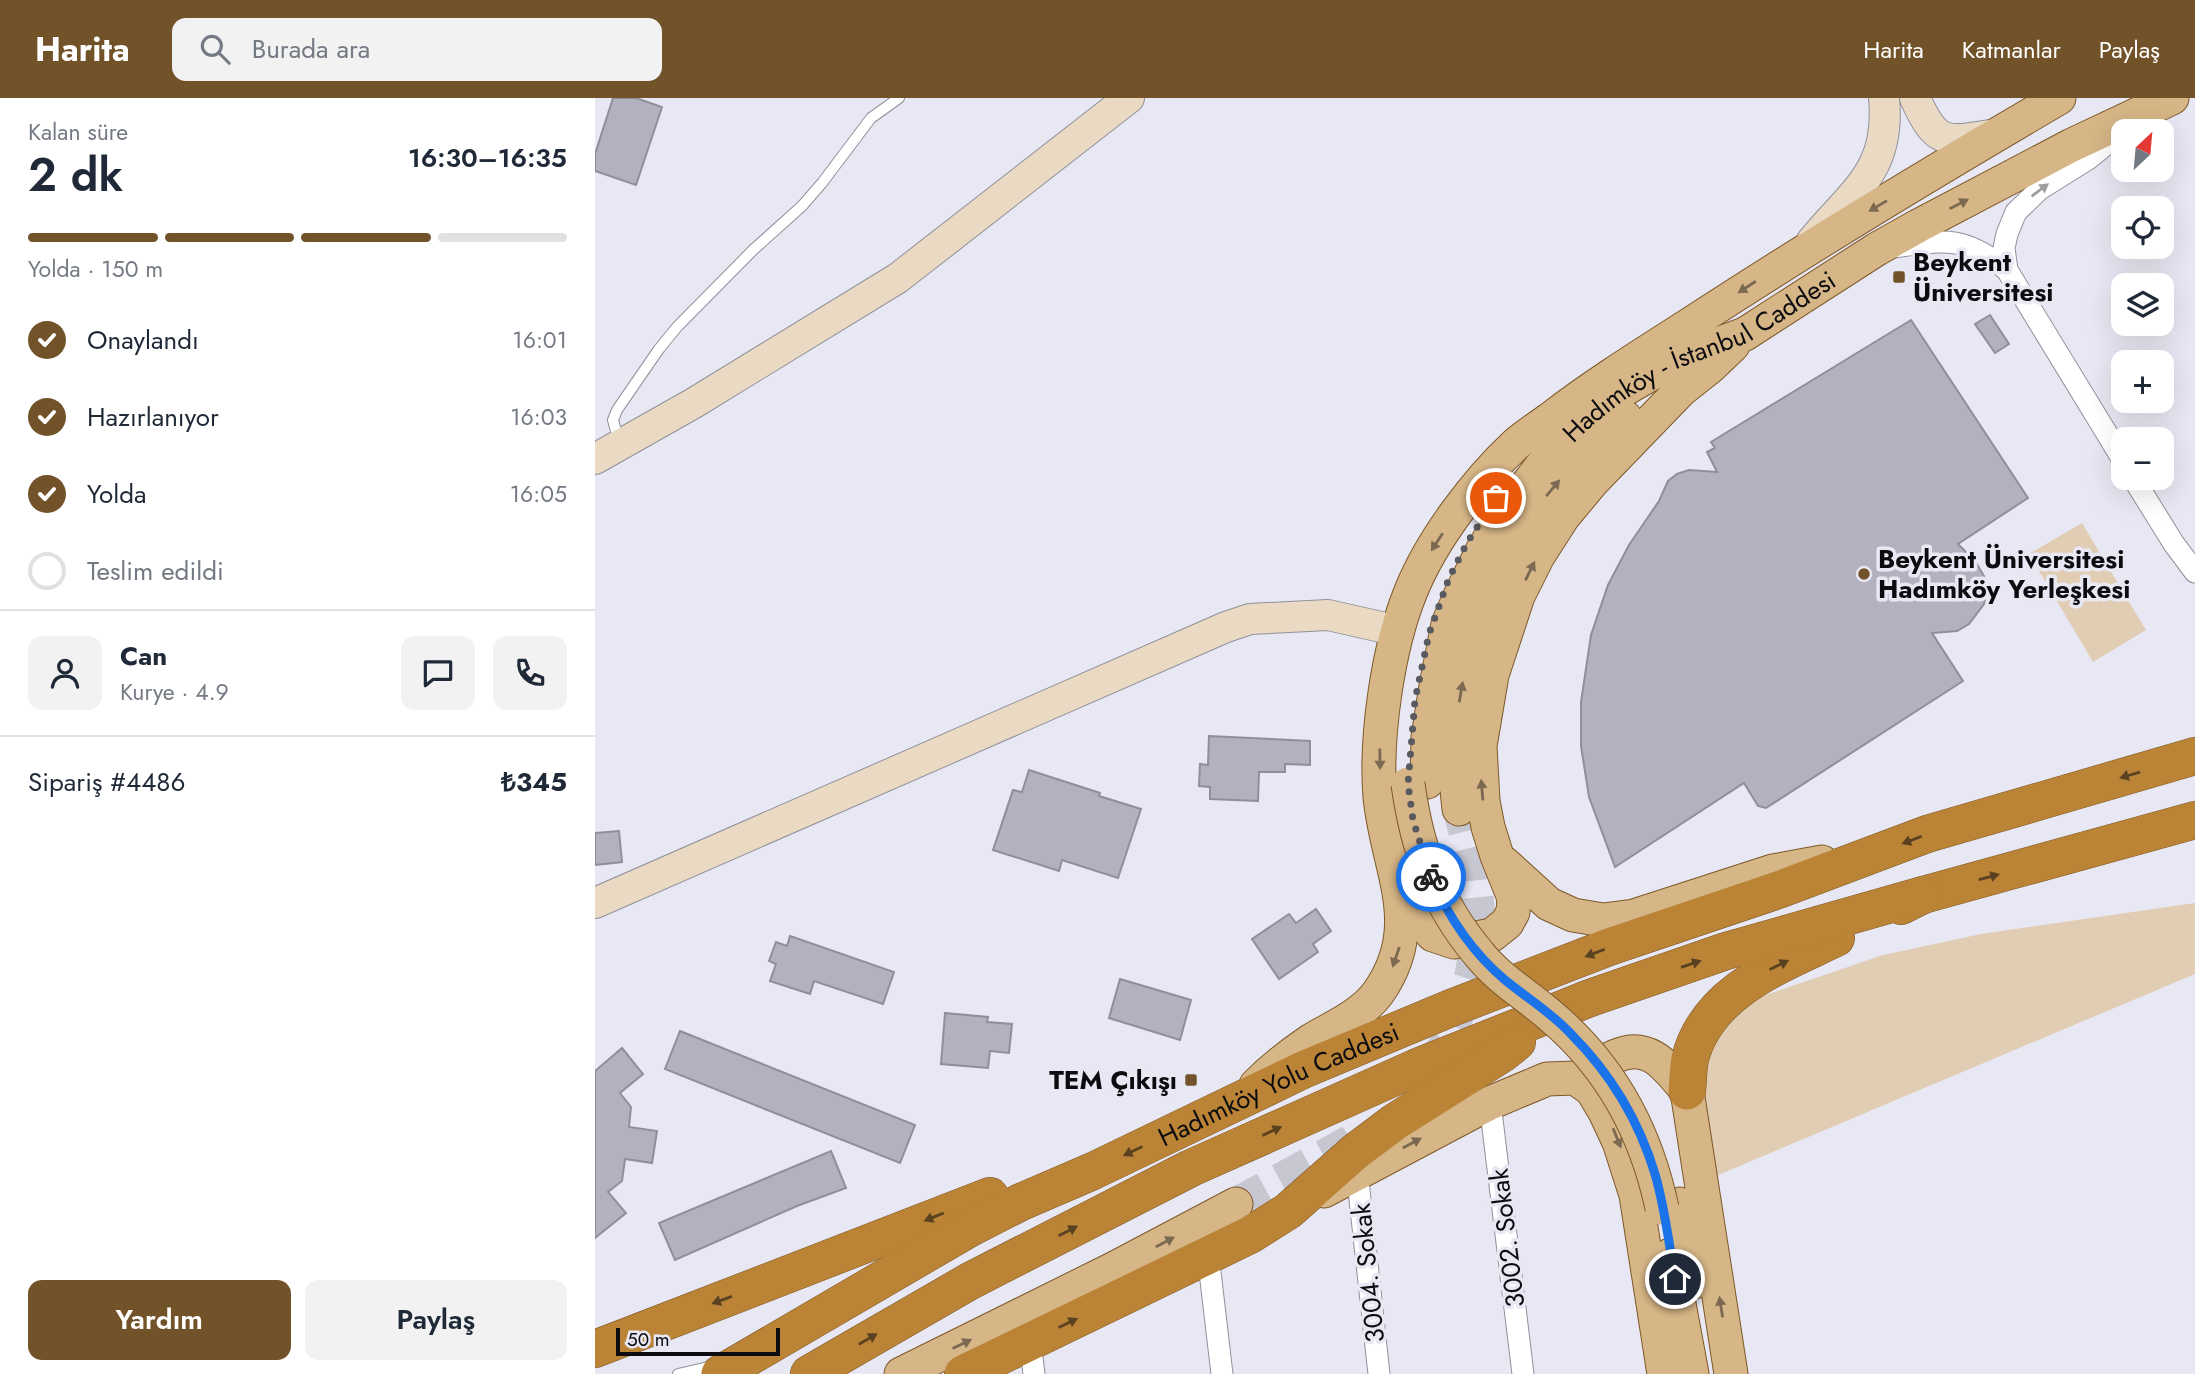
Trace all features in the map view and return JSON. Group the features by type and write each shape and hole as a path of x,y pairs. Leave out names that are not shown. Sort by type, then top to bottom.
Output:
{"highway":[{"name":"Hadımköy Yolu Caddesi","path":"732,1366 970,1228 1305,1069 1573,961 1927,834 2195,755"},
{"path":"1687,1091 1690,1060 1710,1017 1731,997 1777,965 1923,895 2195,820"},
{"name":"Hadımköy Yolu Caddesi","path":"809,1374 970,1281 1191,1168 1415,1068 1590,998 1726,951 1923,895"},
{"path":"963,1374 1032,1357 1288,1212 1356,1151 1395,1121 1520,1040 1534,1020"},
{"path":"595,1349 783,1278 963,1205 1035,1181 1093,1171"}],"main road":[{"name":"Hadımköy - İstanbul Caddesi","path":"1417,783 1415,700 1429,634 1449,578 1481,519 1521,466 1548,420 1580,396 1805,250 2059,98"},
{"name":"Hadımköy - İstanbul Caddesi","path":"2127,119 2172,98"},
{"name":"Hadımköy - İstanbul Caddesi","path":"1417,783 1448,624 1482,551 1506,512 1553,451 1587,418 1620,391 1675,360 1745,334 1877,249 2111,127"},
{"path":"1459,809 1456,743 1468,656 1478,614 1497,572 1519,535 1549,491 1577,461 1648,396 1665,381 1745,334"},
{"path":"1398,890 1433,935 1454,942 1492,935 1507,923 1513,912 1514,898 1497,856 1482,801 1480,746 1492,675 1518,596 1538,556 1563,517 1593,481 1681,390 1745,334"},
{"path":"1238,1101 1272,1069 1364,1008 1377,995 1397,958 1403,914 1380,797 1379,750 1391,661 1399,631 1410,593 1427,557 1444,531 1482,480 1517,443 1548,420"},
{"path":"1417,783 1453,886 1499,950 1560,999 1592,1030 1618,1059 1643,1097 1669,1158 1671,1206 1692,1374"},
{"path":"1497,856 1549,904 1573,915 1602,920 1635,916 1773,871 1833,859 1867,857"},
{"path":"1593,1090 1596,1074 1608,1059 1630,1050 1650,1054 1669,1069 1687,1091 1731,1374"},
{"path":"1288,1212 1356,1172 1490,1103 1547,1079 1575,1078 1593,1090 1605,1112 1619,1142 1636,1195 1664,1374"},
{"path":"901,1374 1113,1269 1236,1204"},
{"path":"1671,1206 1710,1374"}],"street":[{"path":"608,452 898,278 1129,98"},
{"path":"1919,106 1929,126 1940,136 1961,140 2000,133"},
{"path":"1884,109 1889,127 1906,129 1914,127 1919,106"},
{"path":"1805,250 1870,174 1884,137 1884,109"},
{"path":"2007,270 2004,248 2017,212 2040,189 2088,159 2111,139"},
{"path":"1877,249 1932,241 1958,242 1989,255 2007,270 2111,440"},
{"path":"2140,490 2173,544 2195,572"},
{"path":"595,904 1249,619 1328,615 1399,631"},
{"name":"3002. Sokak","path":"1490,1103 1524,1374"},
{"name":"3004. Sokak","path":"1356,1172 1379,1374"},
{"path":"1208,1255 1222,1374"}],"lane":[{"path":"608,452 617,410 677,327 753,250 802,206 871,118 899,98"},
{"path":"678,1374 732,1366"}],"shaded area":[{"path":"2082,523 2146,630 2093,662 2029,554"},
{"path":"2195,903 2195,974 1711,1178 1699,1097 1708,1045 1723,1023 1760,997 1883,955 1981,934"}],"building":[{"path":"613,98 636,98 662,107 636,185 595,171 595,154"},
{"path":"1990,315 2009,344 1995,353 1975,324"},
{"path":"1911,320 2028,498 1958,544 1975,561 1984,576 1987,592 1984,604 1969,624 1957,631 1932,633 1963,681 1766,808 1758,806 1744,783 1615,867 1589,797 1581,746 1581,702 1591,635 1608,585 1629,545 1659,501 1668,481 1689,470 1717,472 1707,452 1715,448 1711,442"},
{"path":"1209,736 1310,741 1310,765 1285,764 1285,772 1259,772 1258,801 1210,799 1210,787 1199,786 1200,764 1208,765"},
{"path":"1029,770 1141,809 1118,878 1062,860 1059,871 993,850 1013,790 1022,792"},
{"path":"619,831 622,862 595,865 595,833"},
{"path":"1316,909 1331,931 1313,944 1318,952 1279,979 1252,939 1289,914 1296,923"},
{"path":"790,936 894,972 883,1004 814,981 810,994 770,981 776,964 769,961 776,942 787,946"},
{"path":"1120,979 1191,1000 1180,1040 1109,1018"},
{"path":"945,1013 988,1017 987,1022 1012,1024 1009,1053 990,1051 988,1068 941,1064"},
{"path":"680,1031 915,1125 900,1163 665,1069"},
{"path":"622,1048 643,1074 620,1093 631,1107 629,1127 657,1131 652,1163 625,1159 622,1181 608,1192 626,1213 595,1238 595,1071"},
{"path":"831,1151 846,1188 797,1206 675,1260 659,1223"}],"tunnel":[{"path":"1428,1069 1449,1040 1471,975 1480,927 1474,867 1459,809"},
{"path":"1236,1204 1359,1134"}],"way so far":[{"path":"1431,877 1413,820 1408,784 1415,700 1429,634 1449,578 1481,519 1496,498"}],"place":[{"name":"Beykent Üniversitesi","path":"1899,277"},
{"name":"Beykent Üniversitesi Hadımköy Yerleşkesi","path":"1864,574"},
{"name":"TEM Çıkışı","path":"1191,1080"}],"route":[{"path":"1431,877 1449,915 1479,955 1505,980 1570,1032 1600,1065 1627,1107 1655,1176 1675,1279"}]}
